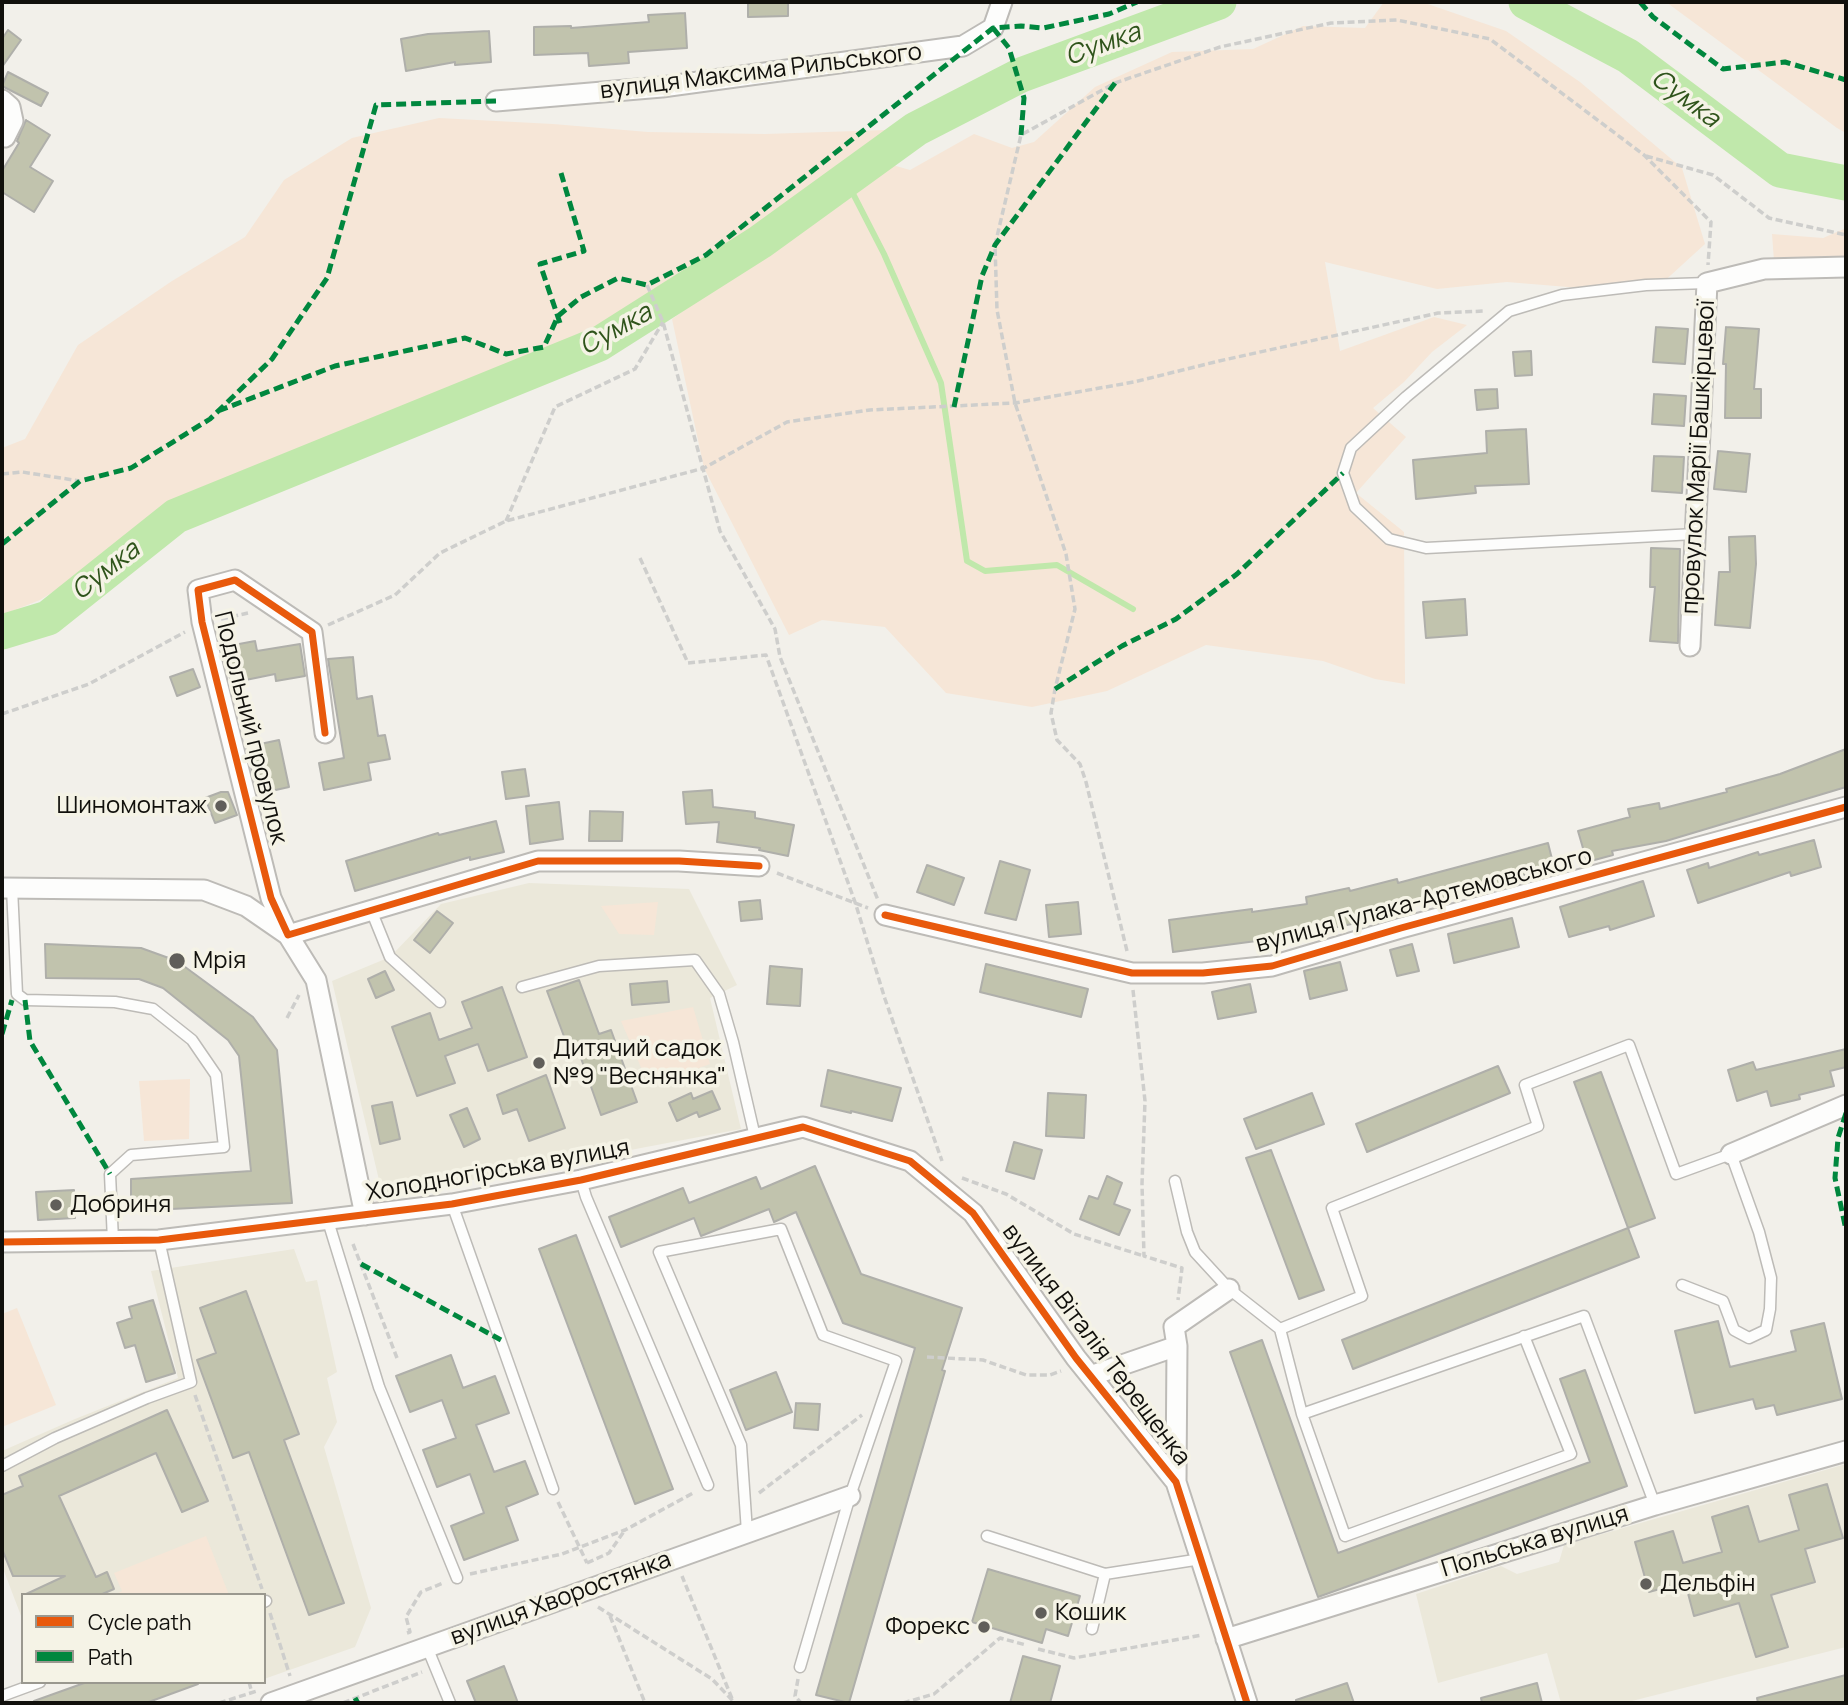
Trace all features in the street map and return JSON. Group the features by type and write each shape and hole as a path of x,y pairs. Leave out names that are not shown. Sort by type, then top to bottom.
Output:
{"street":[{"name":"вулиця Максима Рильського","path":"496,101 662,87 963,46 993,28 1002,2"},
{"path":"2,100 10,107 13,121 5,137"},
{"name":"провулок Марії Башкірцевої","path":"1690,646 1707,283 1764,269 1846,267"},
{"name":"Подольний провулок","path":"312,632 234,580 198,590 202,622 271,898 288,935 316,980 365,1215"},
{"path":"312,632 324,733"},
{"name":"вулиця Гулака-Артемовського","path":"885,915 1132,972 1203,973 1272,965 1846,807"},
{"path":"7,888 204,890 246,906 288,935 538,861 679,860 759,866"},
{"path":"1731,1154 1846,1105"},
{"name":"Холодногірська вулиця","path":"2,1242 159,1240 452,1204 581,1180 803,1127 910,1161 973,1213"},
{"name":"вулиця Віталія Терещенка","path":"973,1213 1076,1358 1176,1482"},
{"name":"вулиця Віталія Терещенка","path":"1093,1376 1175,1336 1229,1289"},
{"name":"вулиця Віталія Терещенка","path":"1175,1336 1176,1482 1247,1703"},
{"name":"Польська вулиця","path":"1226,1639 1655,1505 1846,1451"},
{"name":"вулиця Хворостянка","path":"268,1696 297,1694 850,1496"}],"lane":[{"path":"1695,534 1426,548 1389,539 1355,507 1343,473 1351,448 1406,397 1509,311 1562,295 1646,285 1707,283"},
{"path":"7,888 17,994 25,1000 115,1002 153,1009 192,1040 216,1075 224,1147 131,1155 110,1174 113,1241"},
{"path":"372,910 390,957 440,1002"},
{"path":"522,987 598,966 695,960 719,995 755,1137"},
{"path":"1280,1329 1362,1296 1332,1208 1538,1126 1525,1085 1629,1045 1676,1174 1731,1154 1772,1278 1766,1330 1749,1338 1734,1330 1723,1301 1682,1285"},
{"path":"581,1180 708,1485"},
{"path":"1175,1181 1187,1232 1195,1252 1229,1289 1280,1329 1302,1414 1345,1536 1571,1454 1524,1336"},
{"path":"452,1204 553,1489"},
{"path":"328,1220 379,1387 457,1578"},
{"path":"747,1532 741,1445 659,1252 781,1229 823,1335 896,1361 850,1496 800,1667"},
{"path":"2,1466 55,1438 191,1382 159,1240"},
{"path":"1302,1414 1584,1316 1655,1505"},
{"path":"986,1536 1105,1574 1201,1559"},
{"path":"1092,1629 1105,1574"},
{"path":"427,1647 450,1703"},
{"path":"2,1696 35,1684"}],"path":[{"path":"1144,1256 1142,1184 1145,1101 1132,972 1086,782 1080,764 1057,740 1051,713 1075,609 1066,554 1015,403 997,310 995,245 1021,135 1115,83 1220,47 1331,23 1397,20 1490,39 1644,155 1711,222 1707,283"},
{"path":"1644,155 1713,175 1769,218 1846,234"},
{"path":"647,285 663,322 720,531 775,629 780,657 885,915"},
{"path":"312,632 395,595 440,553 506,521 704,468 787,422 870,410 1015,403 1134,382 1438,313 1509,311"},
{"path":"506,521 555,407 635,369 663,322"},
{"path":"2,474 22,472 80,481"},
{"path":"640,558 688,663 766,656 855,902 885,999 946,1172"},
{"path":"2,714 89,684 202,622 250,612"},
{"path":"759,866 855,902"},
{"path":"287,1018 305,985"},
{"path":"958,1176 1006,1194 1074,1234 1182,1268 1175,1336"},
{"path":"354,1244 397,1358"},
{"path":"927,1357 982,1360 1026,1376 1050,1375 1070,1368"},
{"path":"191,1382 262,1593"},
{"path":"745,1504 883,1399"},
{"path":"397,1637 410,1632 405,1617 421,1592 457,1578 562,1553 625,1530 708,1485"},
{"path":"553,1489 587,1563 609,1553 625,1530"},
{"path":"675,1558 735,1702"},
{"path":"576,1593 712,1679 735,1702"},
{"path":"266,1605 297,1694"},
{"path":"610,1615 645,1703"},
{"path":"1038,1649 1074,1658 1202,1635"},
{"path":"903,1703 934,1694 1000,1639 1026,1646"},
{"path":"343,1703 435,1667"},
{"path":"800,1667 795,1696 801,1703"},
{"path":"250,1684 252,1693"},
{"path":"219,1703 252,1693 268,1696"}],"shaded area":[{"path":"1384,2 1422,2 1506,31 1580,82 1682,168 1705,244 1659,286 1580,288 1507,282 1437,289 1325,262 1340,351 1434,317 1467,325 1432,352 1404,382 1373,408 1406,437 1356,493 1404,532 1405,684 1375,679 1323,661 1206,645 1107,691 1032,707 946,693 885,627 822,620 789,635 704,468 672,319 889,164 910,170 974,134 1012,148 1034,142 1095,87 1172,52 1253,49 1303,26 1365,28"},
{"path":"1666,2 1846,2 1846,133 1837,128"},
{"path":"439,118 648,132 765,134 916,129 760,242 599,344 176,516 40,600 2,615 2,448 25,439 78,345 172,281 245,237 284,180 352,138"},
{"path":"1846,228 1846,259 1774,261 1772,234 1823,238"},
{"name":"Дитячий садок №9 \"Веснянка\"","path":"529,883 689,889 737,985 710,998 741,1129 383,1197 332,981 390,957 441,904"},
{"path":"658,902 654,935 619,934 601,906"},
{"path":"693,1007 710,1064 649,1086 621,1021"},
{"path":"190,1079 189,1139 144,1141 139,1081"},
{"path":"294,1249 306,1282 317,1280 337,1372 327,1378 337,1422 324,1447 371,1608 355,1647 266,1678 266,1593 21,1593 21,1616 2,1566 2,1451 178,1378 151,1271"},
{"path":"17,1308 56,1405 2,1427 2,1314"},
{"name":"Дельфін","path":"1846,1464 1846,1647 1624,1703 1561,1703 1547,1653 1438,1683 1416,1594 1501,1566 1517,1574 1559,1562 1564,1545"},
{"path":"206,1536 228,1593 118,1593 122,1591 114,1573"}],"building":[{"path":"748,2 788,2 788,16 748,17"},
{"path":"685,13 687,48 628,52 629,63 589,66 588,53 534,55 534,27 571,28 649,22 648,15"},
{"path":"8,30 21,40 2,67 2,39"},
{"path":"489,31 491,62 455,65 455,62 406,71 401,39 428,34"},
{"path":"8,72 48,93 41,106 2,86"},
{"path":"26,120 50,135 30,167 53,181 34,212 2,192 2,171 19,143 17,141"},
{"path":"1656,327 1688,329 1685,364 1653,362"},
{"path":"1726,327 1759,329 1754,389 1761,389 1761,418 1725,418 1726,364 1723,364"},
{"path":"1531,351 1532,375 1515,376 1513,352"},
{"path":"1497,389 1498,408 1477,410 1475,390"},
{"path":"1654,394 1686,396 1684,426 1652,424"},
{"path":"1526,429 1529,484 1475,486 1476,493 1416,499 1413,460 1487,453 1486,431"},
{"path":"1718,451 1750,454 1746,492 1714,489"},
{"path":"1654,456 1684,457 1682,493 1652,491"},
{"path":"1755,536 1756,564 1750,628 1715,625 1719,572 1730,572 1729,537"},
{"path":"1651,548 1680,549 1678,643 1650,641 1655,587 1650,587"},
{"path":"1465,599 1467,635 1426,638 1423,602"},
{"path":"255,641 257,651 300,644 305,676 276,681 275,674 231,683 223,647"},
{"path":"353,657 357,699 372,696 378,736 385,735 390,759 368,763 371,780 324,790 319,763 344,758 328,659"},
{"path":"193,669 200,687 177,696 170,677"},
{"path":"279,740 289,787 258,794 246,747"},
{"path":"1846,749 1846,787 1666,841 1612,851 1613,855 1587,862 1578,831 1630,817 1628,809 1659,803 1660,809 1727,792 1726,789 1780,774"},
{"path":"525,769 529,796 506,799 502,772"},
{"path":"712,790 713,807 755,812 755,818 794,825 788,856 759,850 760,848 717,842 719,822 686,824 683,792"},
{"name":"Шиномонтаж","path":"228,792 237,815 215,823 205,798"},
{"path":"559,802 563,839 530,844 526,806"},
{"path":"590,811 623,812 622,841 589,841"},
{"path":"496,821 504,852 470,860 470,857 355,891 346,861 438,833 439,835"},
{"path":"1814,840 1821,867 1791,876 1790,872 1698,903 1687,870 1708,863 1709,868 1758,852 1759,855"},
{"path":"1548,843 1554,867 1509,879 1510,881 1302,935 1173,952 1169,920 1307,904 1306,897 1349,888 1350,891 1397,879 1398,883"},
{"path":"1000,861 1030,870 1016,920 985,913"},
{"path":"927,865 964,878 954,905 917,892"},
{"path":"1643,881 1654,916 1610,930 1609,926 1569,937 1560,907"},
{"path":"760,900 762,919 741,921 739,902"},
{"path":"1078,902 1081,934 1049,937 1046,905"},
{"path":"437,911 453,923 430,953 414,940"},
{"path":"1512,918 1519,947 1454,963 1448,934"},
{"path":"45,944 141,948 177,961 253,1017 277,1050 292,1203 131,1211 131,1179 251,1171 239,1056 228,1040 163,988 139,979 46,978"},
{"path":"1412,944 1419,971 1397,976 1390,950"},
{"path":"1340,962 1347,990 1310,999 1304,971"},
{"path":"986,964 1088,989 1081,1017 980,992"},
{"path":"770,966 802,969 800,1006 767,1004"},
{"path":"385,971 394,990 376,998 368,979"},
{"path":"579,980 599,1034 611,1030 637,1102 601,1115 576,1044 568,1047 547,991"},
{"path":"667,981 669,1002 632,1005 630,984"},
{"path":"1250,984 1256,1012 1218,1019 1212,992"},
{"path":"502,987 527,1057 488,1071 478,1044 445,1056 455,1083 417,1096 392,1027 430,1013 439,1040 472,1028 462,1002"},
{"path":"1846,1049 1846,1067 1830,1071 1834,1086 1799,1095 1800,1099 1771,1106 1767,1091 1737,1101 1728,1070 1753,1062 1756,1070"},
{"path":"1498,1066 1510,1093 1367,1152 1356,1124"},
{"path":"828,1070 901,1088 892,1121 821,1106"},
{"path":"1601,1072 1655,1218 1628,1228 1574,1082"},
{"path":"546,1075 565,1128 529,1141 517,1109 503,1114 497,1095"},
{"path":"712,1091 720,1109 699,1117 697,1112 677,1121 669,1103 691,1093 693,1099"},
{"path":"1048,1093 1086,1095 1084,1138 1046,1136"},
{"path":"1312,1093 1324,1124 1256,1149 1244,1119"},
{"path":"392,1102 400,1139 380,1144 372,1106"},
{"path":"467,1108 480,1139 464,1147 450,1115"},
{"path":"1014,1142 1042,1150 1034,1179 1006,1171"},
{"path":"1271,1150 1324,1290 1299,1299 1246,1158"},
{"path":"815,1166 861,1274 962,1308 942,1370 945,1371 849,1703 816,1695 915,1348 843,1323 796,1212 774,1222 769,1209 701,1236 694,1218 621,1247 609,1217 683,1188 689,1203 756,1177 761,1189"},
{"path":"1107,1176 1122,1183 1114,1204 1130,1210 1119,1235 1080,1219 1089,1196 1098,1199"},
{"name":"Добриня","path":"74,1190 75,1218 38,1220 36,1192"},
{"path":"1628,1228 1639,1257 1353,1369 1342,1340"},
{"path":"576,1235 673,1489 635,1504 539,1249"},
{"path":"246,1291 299,1434 284,1440 344,1603 309,1615 249,1452 233,1458 197,1360 216,1353 200,1308"},
{"path":"153,1300 175,1373 146,1382 135,1345 125,1348 117,1323 132,1318 129,1307"},
{"path":"1718,1321 1730,1367 1796,1351 1791,1331 1824,1323 1842,1399 1777,1415 1774,1405 1756,1409 1753,1399 1695,1413 1675,1331"},
{"path":"1262,1340 1338,1553 1590,1462 1560,1379 1585,1370 1627,1486 1318,1597 1230,1352"},
{"path":"451,1355 463,1388 495,1376 509,1413 476,1425 494,1472 525,1461 538,1494 506,1507 518,1540 464,1560 451,1526 484,1513 470,1474 437,1487 423,1450 456,1438 442,1400 410,1412 396,1376"},
{"path":"776,1372 792,1412 746,1430 730,1390"},
{"path":"796,1403 820,1404 818,1430 794,1428"},
{"path":"167,1410 208,1501 182,1512 156,1453 59,1496 96,1577 107,1572 114,1589 105,1593 28,1593 65,1576 13,1576 2,1549 2,1495 23,1486 19,1476"},
{"path":"1827,1484 1843,1538 1805,1549 1815,1582 1771,1595 1788,1647 1756,1657 1739,1603 1694,1616 1685,1582 1649,1592 1635,1542 1673,1531 1683,1563 1722,1552 1712,1517 1748,1506 1759,1542 1799,1530 1789,1495"},
{"path":"988,1569 1080,1596 1068,1636 1046,1629 1042,1643 972,1622"},
{"path":"1023,1656 1060,1666 1050,1703 1010,1703"},
{"path":"504,1666 518,1703 476,1703 467,1681"},
{"path":"1846,1675 1846,1703 1758,1703 1757,1698"},
{"path":"1347,1683 1354,1703 1296,1703 1296,1700"},
{"path":"1537,1683 1542,1703 1482,1703 1481,1698"},
{"path":"81,1684 198,1684 146,1703 34,1701"}],"waterway":[{"name":"Сумка","path":"2,632 48,618 176,516 599,344 760,242 916,129 1021,75 1219,2"},
{"name":"Сумка","path":"1526,2 1628,56 1780,170 1846,183"},
{"path":"846,180 884,254 941,383 967,561 985,571 1057,565 1133,609"}],"marked path":[{"path":"218,411 335,366 465,338 506,354 544,347 558,316 581,297 618,278 647,285 706,255 993,28 1043,28 1109,14 1137,2"},
{"path":"1640,2 1653,17 1723,69 1785,62 1846,80"},
{"path":"993,28 1009,48 1024,98 1021,135"},
{"path":"954,407 982,276 995,245 1115,83"},
{"path":"2,544 80,481 131,468 210,419 272,359 327,278 376,105 496,101"},
{"path":"560,323 540,264 584,251 561,173"},
{"path":"1055,689 1122,646 1176,619 1237,574 1343,473"},
{"path":"2,1034 12,1000"},
{"path":"25,1000 30,1041 110,1174"},
{"path":"1846,1113 1838,1138 1835,1178 1846,1230"},
{"path":"361,1264 501,1340"},
{"path":"355,1698 358,1703"}],"cycle path":[{"path":"325,733 312,632 235,580 198,590 202,622 271,898 288,935 538,861 679,861 759,866"},
{"path":"885,915 1132,973 1203,973 1272,966 1401,928 1846,807"},
{"path":"2,1242 159,1240 452,1204 581,1180 803,1127 910,1161 973,1213 1076,1358 1176,1482 1247,1703"}],"place":[{"name":"Шиномонтаж","path":"221,806"},
{"name":"Мрія","path":"177,961"},
{"name":"Дитячий садок №9 \"Веснянка\"","path":"539,1063"},
{"name":"Добриня","path":"56,1205"},
{"name":"Дельфін","path":"1646,1584"},
{"name":"Кошик","path":"1041,1613"},
{"name":"Форекс","path":"984,1627"}]}
